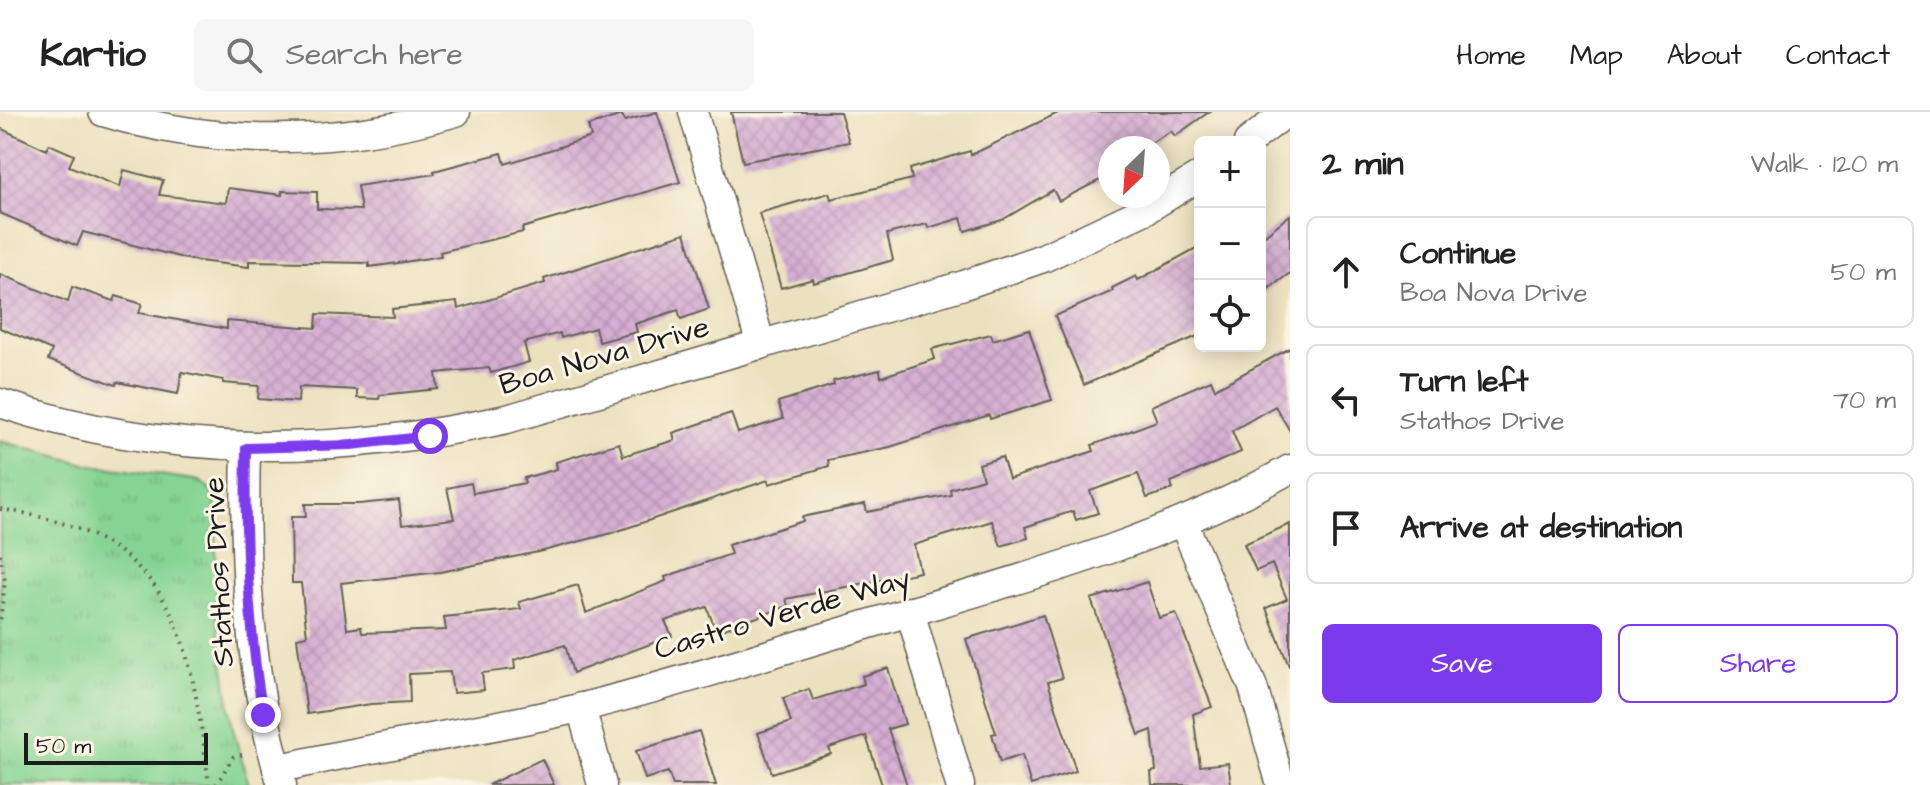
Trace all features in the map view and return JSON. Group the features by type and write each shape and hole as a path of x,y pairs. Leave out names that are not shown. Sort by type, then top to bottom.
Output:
{"street":[{"path":"103,112 194,133 263,139 378,131 456,112"},
{"path":"693,112 761,345"},
{"path":"1256,136 1287,112"},
{"name":"Boa Nova Drive","path":"0,403 112,432 165,441 246,448 351,445 430,436 507,419 1043,258 1132,216 1194,180"},
{"name":"Stathos Drive","path":"246,448 244,549 250,632 277,767"},
{"name":"Castro Verde Way","path":"277,767 366,747 493,727 581,707 910,611 1102,554 1183,522 1290,469"},
{"path":"1183,522 1253,687 1281,785"},
{"path":"910,611 960,785"},
{"path":"581,707 602,785"}],"path":[{"path":"0,509 39,515 76,526 114,545 147,575 172,615 199,695 209,785"},
{"path":"0,554 5,581 0,622"},
{"path":"216,785 233,757 277,767"}],"green space":[{"path":"0,441 86,464 200,481 213,493 216,507 216,612 233,729 249,785 0,785"}],"building":[{"path":"657,112 680,182 522,228 523,232 440,252 441,256 398,263 369,267 369,263 249,261 249,267 191,260 83,232 77,246 0,213 0,128 47,150 49,144 74,155 69,166 120,187 124,170 163,180 159,195 226,203 228,188 282,195 282,191 317,192 317,209 361,210 357,186 435,174 434,171 502,153 505,164 591,137 588,126 622,115 625,121"},
{"path":"731,112 840,112 849,142 743,162"},
{"path":"1060,112 1209,112 1175,136 1171,131 1162,136 1098,136 1098,181 1059,201 1053,190 1002,220 965,231 961,218 928,228 927,224 887,234 893,260 814,283 813,279 781,288 759,213 829,193 831,199 912,179 910,169 970,151 971,155"},
{"path":"1290,215 1290,273 1266,291 1266,280 1266,234"},
{"path":"685,233 709,309 681,319 678,310 635,324 637,332 599,342 595,328 561,338 560,333 524,343 529,362 491,373 489,368 436,373 438,389 380,395 379,399 357,398 357,390 299,387 298,402 258,399 259,386 223,383 223,380 182,372 178,394 117,382 116,385 48,360 52,350 0,328 0,274 68,302 72,287 114,301 116,296 142,304 139,313 227,329 227,321 316,328 317,314 393,317 392,309 457,302 458,309 545,283 544,279"},
{"path":"1194,249 1194,338 1084,385 1055,316 1113,291 1112,288 1136,276 1138,280"},
{"path":"1029,329 1052,400 990,419 989,415 890,447 828,460 829,466 769,484 768,480 612,533 543,551 440,572 341,583 347,629 361,627 362,633 446,630 444,617 521,609 519,602 578,585 586,613 666,581 665,577 731,554 728,545 803,521 802,517 865,504 867,512 951,495 950,489 983,479 979,464 1002,457 1009,479 1094,451 1092,445 1157,421 1151,406 1211,380 1215,389 1290,348 1290,431 1275,406 1232,431 1241,452 1171,482 1173,489 1147,498 1138,474 1090,491 1098,513 1076,520 1073,511 1025,527 1028,538 1001,546 992,521 914,545 920,572 786,599 788,606 716,632 707,607 665,621 672,636 573,673 565,645 514,660 515,669 482,673 484,690 453,693 450,672 409,674 410,702 371,704 307,714 297,638 307,636 301,583 292,583 291,517 306,517 305,504 399,500 402,525 454,519 447,488 471,483 473,493 525,483 524,478 557,469 556,462 619,443 623,456 675,440 673,433 731,413 738,433 783,419 778,402 834,385 833,381 880,370 881,377 935,359 932,349 991,334 993,340"},
{"path":"1290,524 1289,666 1266,608 1287,599 1272,564 1256,571 1244,544"},
{"path":"1147,582 1159,618 1176,613 1212,707 1193,714 1200,766 1228,763 1231,785 1152,785 1151,772 1156,771 1152,730 1139,735 1091,599"},
{"path":"1043,615 1062,678 1048,682 1076,771 1031,785 1022,755 1000,762 992,734 996,733 966,639"},
{"path":"888,668 905,724 888,729 907,785 882,785 866,736 829,748 831,754 772,773 758,733 791,722 783,698 809,689 813,700 864,684 862,676"},
{"path":"699,731 716,785 673,785 668,772 645,779 636,751"},
{"path":"542,759 554,785 488,785"}],"route":[{"path":"263,715 250,632 244,549 246,448 351,445 430,436"}]}
